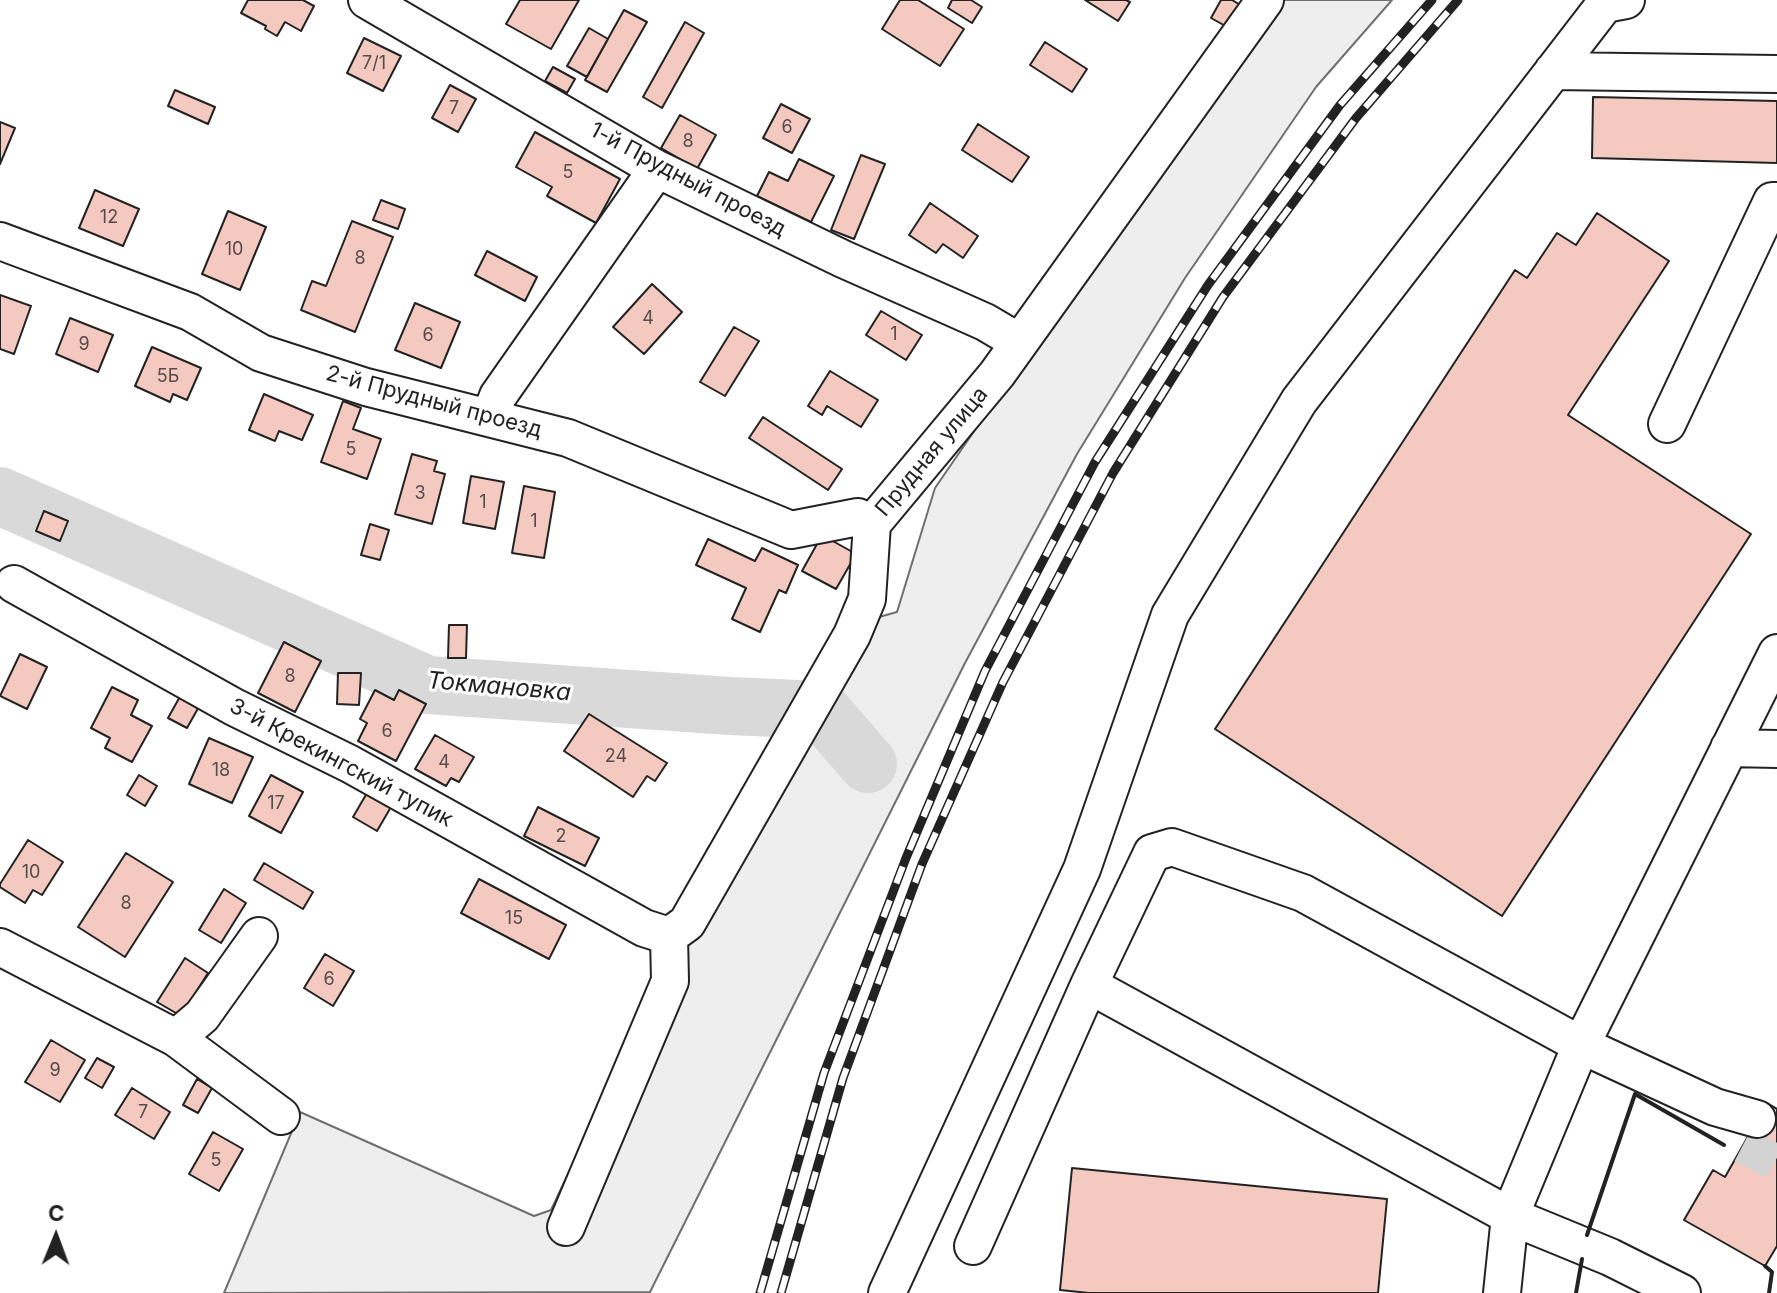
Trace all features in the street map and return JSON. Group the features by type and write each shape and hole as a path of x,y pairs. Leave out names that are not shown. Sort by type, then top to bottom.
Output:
{"street":[{"name":"1-й Прудный проезд","path":"367,0 657,169 843,259 985,322 1019,342"},
{"name":"Прудная улица","path":"669,936 687,923 852,635 867,599 872,524 997,374 1265,0"},
{"path":"887,1293 1082,869 1170,615 1299,401 1605,4 1626,0"},
{"path":"1553,71 1777,74"},
{"path":"490,417 498,396 657,169"},
{"path":"1667,424 1772,201 1777,201"},
{"name":"2-й Прудный проезд","path":"0,241 190,312 261,353 366,387 568,438 791,530 858,517 872,524"},
{"name":"3-й Крекингский тупик","path":"14,584 234,707 350,764 644,928 669,936"},
{"path":"1502,1293 1510,1216 1581,1045 1777,653"},
{"path":"1729,748 1777,749"},
{"path":"973,1246 1089,985 1152,853 1172,847 1303,893 1581,1045 1715,1107 1750,1132"},
{"path":"176,1038 202,1016 259,936"},
{"path":"566,1227 670,981 669,936"},
{"path":"0,947 176,1038 281,1116"},
{"path":"1089,985 1510,1216 1610,1257 1682,1293"}],"shaded area":[{"path":"1283,0 1392,0 1316,87 1185,278 1077,454 965,663 650,1292 224,1293 300,1112 534,1216 551,1210 620,1064 678,914 708,848 742,808 836,629 897,612 935,488 1193,113"}],"building":[{"path":"248,0 303,0 314,6 301,31 285,22 277,36 265,29 266,26 241,13"},
{"path":"520,0 579,0 551,49 506,24"},
{"path":"900,0 918,0 964,29 940,66 882,29"},
{"path":"952,0 971,0 982,7 972,23 948,8"},
{"path":"1085,0 1126,0 1130,2 1118,21"},
{"path":"1221,0 1232,0 1242,6 1229,28 1211,18"},
{"path":"624,10 647,22 607,92 585,80"},
{"path":"685,22 704,33 662,108 643,97"},
{"path":"589,28 608,39 587,77 567,66"},
{"path":"364,38 401,56 383,91 347,73"},
{"path":"1045,42 1087,69 1072,92 1030,65"},
{"path":"553,67 575,79 567,93 545,81"},
{"path":"450,85 476,99 458,132 432,118"},
{"path":"175,90 215,107 208,124 168,106"},
{"path":"1593,97 1777,101 1777,163 1592,158"},
{"path":"781,104 810,119 792,153 763,138"},
{"path":"680,115 716,135 697,169 661,148"},
{"path":"0,122 15,128 0,164"},
{"path":"978,124 1029,157 1012,182 962,150"},
{"path":"535,132 620,179 596,223 547,196 552,187 516,167"},
{"path":"861,155 885,164 854,239 831,230"},
{"path":"799,159 834,176 811,222 757,196 769,172 788,181"},
{"path":"95,190 139,209 123,246 79,228"},
{"path":"381,200 405,209 398,229 373,220"},
{"path":"930,203 978,236 963,258 943,244 936,253 909,235"},
{"path":"228,211 266,227 240,290 202,274"},
{"path":"1597,213 1669,261 1568,415 1751,534 1502,916 1215,729 1515,270 1527,278 1557,233 1576,245"},
{"path":"352,221 393,237 355,332 301,310 312,281 326,286"},
{"path":"487,251 537,277 525,301 475,275"},
{"path":"652,284 682,312 644,354 613,327"},
{"path":"0,295 31,306 14,354 0,349"},
{"path":"415,303 460,322 441,368 395,350"},
{"path":"881,311 922,335 906,360 866,335"},
{"path":"70,318 113,335 98,372 56,354"},
{"path":"734,327 759,341 725,396 700,382"},
{"path":"152,347 201,368 187,400 173,394 170,402 135,386"},
{"path":"830,371 878,400 861,427 827,406 822,415 808,406"},
{"path":"264,394 313,415 302,440 279,431 275,441 249,430"},
{"path":"343,401 361,408 353,429 381,439 367,479 321,462"},
{"path":"763,417 842,469 828,490 749,438"},
{"path":"412,454 437,461 434,471 445,474 432,524 395,514"},
{"path":"471,476 504,482 495,529 463,523"},
{"path":"524,486 555,492 544,558 512,553"},
{"path":"44,511 68,521 60,541 36,531"},
{"path":"370,524 389,530 380,560 361,555"},
{"path":"822,535 856,554 836,589 802,571"},
{"path":"708,539 755,561 762,548 798,565 786,593 779,590 760,632 732,619 746,588 696,565"},
{"path":"449,625 467,625 466,658 448,658"},
{"path":"284,642 321,661 295,712 258,693"},
{"path":"20,654 47,667 27,709 0,696"},
{"path":"338,673 361,673 359,705 337,704"},
{"path":"112,687 138,700 131,715 152,726 132,762 105,748 110,738 91,728"},
{"path":"375,690 394,700 399,690 426,704 396,761 358,741 367,723 360,719"},
{"path":"182,693 201,703 187,728 168,718"},
{"path":"589,714 667,763 655,781 647,776 633,797 564,751"},
{"path":"435,735 474,757 459,782 451,778 446,786 415,769"},
{"path":"209,738 253,757 232,803 189,784"},
{"path":"139,775 157,786 145,806 127,795"},
{"path":"271,775 303,792 281,833 249,816"},
{"path":"367,793 391,807 377,831 353,817"},
{"path":"538,807 599,838 585,866 524,836"},
{"path":"28,840 63,862 42,895 33,890 25,903 0,884"},
{"path":"126,853 173,882 125,957 78,927"},
{"path":"264,863 313,892 303,909 254,880"},
{"path":"479,879 566,925 549,959 461,913"},
{"path":"224,889 246,903 221,943 199,930"},
{"path":"325,954 354,971 333,1006 304,988"},
{"path":"185,958 208,973 181,1016 157,1002"},
{"path":"51,1040 85,1060 60,1102 25,1082"},
{"path":"97,1058 114,1067 102,1088 85,1078"},
{"path":"197,1079 212,1088 198,1113 183,1105"},
{"path":"132,1088 170,1112 154,1139 115,1115"},
{"path":"1767,1103 1777,1109 1777,1246 1765,1266 1684,1220 1713,1170 1725,1177"},
{"path":"213,1132 243,1149 219,1191 189,1174"},
{"path":"1072,1168 1387,1199 1378,1293 1089,1293 1060,1290"}],"waterway":[{"name":"Токмановка","path":"0,496 428,685 821,710 868,764"}],"tunnel":[{"path":"1743,1145 1777,1163"}],"railway":[{"path":"760,1293 824,1073 906,858 985,671 1095,462 1208,285 1340,105 1432,0"},
{"path":"781,1293 843,1078 922,864 1003,682 1113,473 1223,297 1356,118 1458,0"}],"wall":[{"path":"1587,1235 1635,1094 1724,1145"},
{"path":"1576,1293 1582,1259"},
{"path":"1765,1266 1772,1272 1769,1293"}]}
